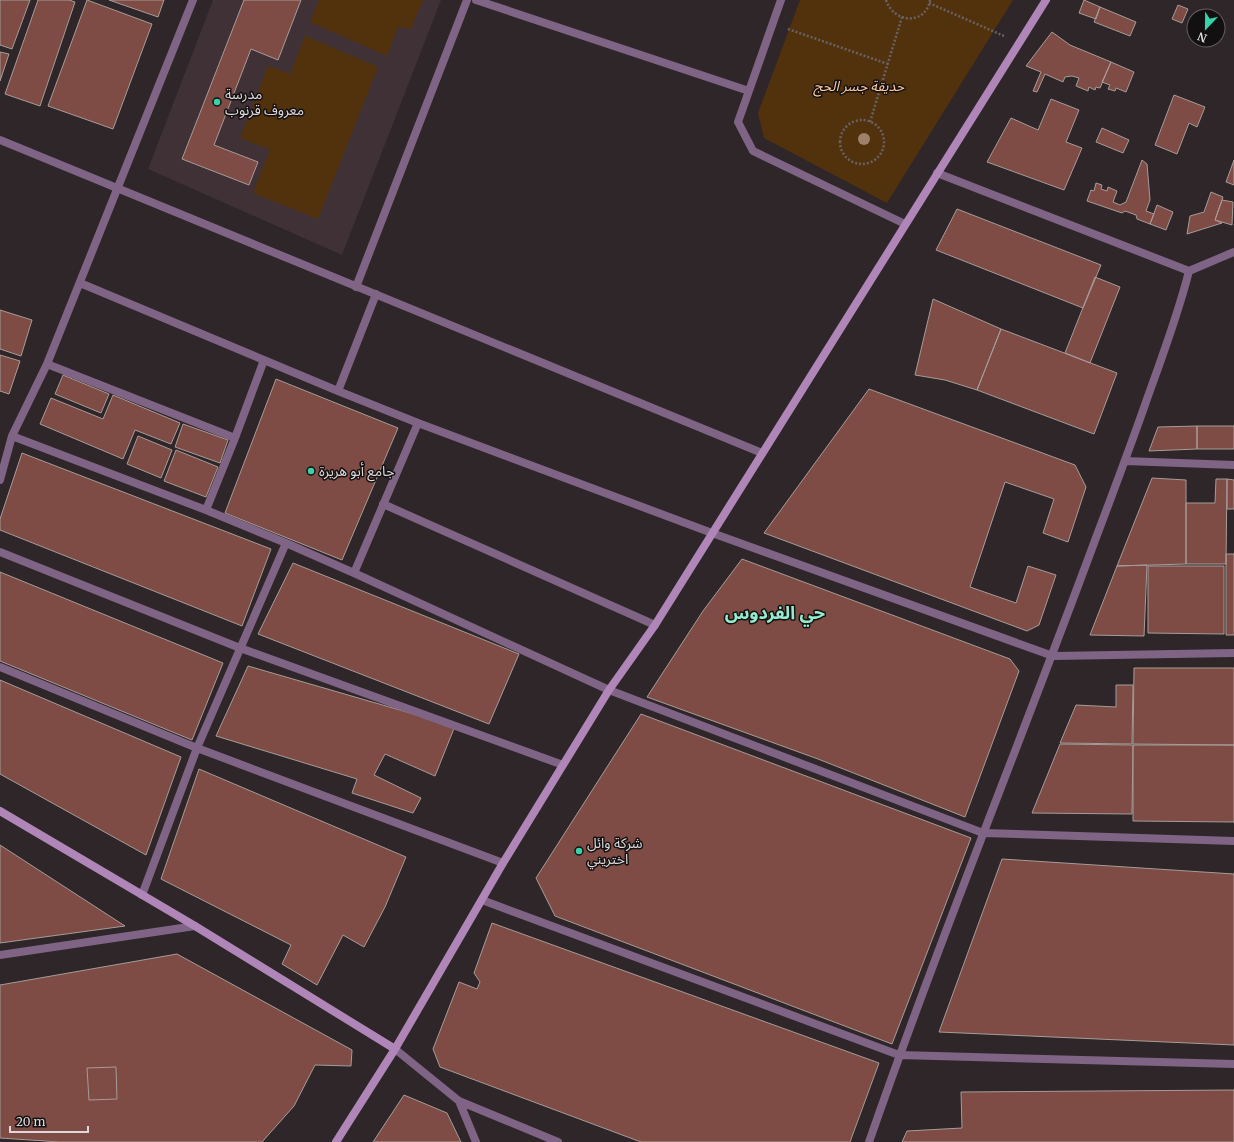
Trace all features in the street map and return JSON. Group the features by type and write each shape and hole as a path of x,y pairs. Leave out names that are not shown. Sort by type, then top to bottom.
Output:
{"main road":[{"path":"336,1142 395,1049 503,864 609,690 655,625 1046,0"},
{"path":"0,811 195,926 395,1049"}],"street":[{"path":"0,480 12,436 48,364 193,0"},
{"path":"356,286 467,0"},
{"path":"476,0 749,91"},
{"path":"781,0 738,122 753,151 905,224"},
{"path":"0,140 762,453"},
{"path":"937,173 1189,271 1234,252"},
{"path":"869,1142 899,1055 983,833 1053,656 1125,461 1169,338 1181,302 1189,271"},
{"path":"80,283 418,423 712,533 1053,656 1234,653"},
{"path":"338,391 376,294"},
{"path":"206,510 236,438 264,360"},
{"path":"48,364 236,438"},
{"path":"354,572 418,423"},
{"path":"12,436 206,510 286,543 354,572 609,690 983,833 1234,841"},
{"path":"1125,461 1234,464"},
{"path":"383,504 655,625"},
{"path":"142,895 197,748 286,543"},
{"path":"0,552 240,648 563,765"},
{"path":"0,667 197,748 503,864"},
{"path":"482,900 899,1055 1234,1064"},
{"path":"0,955 195,926"},
{"path":"395,1049 459,1101 558,1142"},
{"path":"459,1101 476,1142"}],"path":[{"path":"886,0 893,13 902,17 914,18 920,15 926,10 929,2 1019,42"},
{"path":"870,122 902,17"},
{"path":"773,24 888,64"},
{"path":"859,120 870,122 879,128 883,134 885,142 884,149 880,156 868,164 854,162 848,159 843,153 840,146 840,139 843,132 852,122 859,120"}],"shaded area":[{"path":"213,0 441,0 342,255 148,169"}],"green space":[{"path":"319,0 423,0 411,29 398,27 387,56 310,22"},
{"name":"حديقة جسر الحج","path":"800,0 1013,0 887,203 764,138 758,113"},
{"path":"305,36 378,67 318,219 253,193 270,150 240,138 268,66 290,74"}],"building":[{"path":"0,0 30,0 12,49 0,45"},
{"path":"38,0 69,0 75,2 40,106 5,94"},
{"path":"87,0 152,24 113,129 48,106"},
{"path":"109,0 164,0 158,17"},
{"name":"مدرسة معروف قرنوب","path":"244,0 301,0 278,60 251,49 214,145 258,162 249,185 182,159"},
{"path":"1084,0 1100,7 1096,19 1079,13"},
{"path":"1178,5 1186,8 1186,14 1182,23 1172,19"},
{"path":"1100,7 1136,22 1130,36 1094,22"},
{"path":"1052,32 1070,45 1111,62 1100,88 1096,87 1095,90 1089,87 1088,91 1076,86 1079,78 1072,76 1065,77 1063,82 1045,74 1037,92 1033,91 1041,72 1026,66"},
{"path":"0,52 9,54 0,81"},
{"path":"1111,62 1134,72 1126,92 1116,88 1115,91 1108,89 1110,85 1102,82"},
{"path":"1174,95 1205,107 1197,127 1189,123 1177,154 1155,145"},
{"path":"1051,99 1079,110 1066,142 1082,148 1064,190 987,162 1011,118 1038,130"},
{"path":"1102,128 1129,140 1123,153 1096,142"},
{"path":"1142,160 1147,164 1150,200 1146,211 1154,214 1150,224 1137,219 1136,215 1125,211 1122,213 1087,201 1091,190 1094,191 1096,183 1102,185 1101,189 1107,191 1108,187 1117,191 1113,202 1120,205 1126,202"},
{"path":"1234,160 1234,185 1226,182"},
{"path":"1211,192 1223,197 1215,220 1222,223 1187,234 1190,216 1204,212"},
{"path":"1222,200 1233,202 1232,225 1215,220"},
{"path":"1157,205 1173,212 1166,230 1150,224"},
{"path":"957,209 1101,265 1083,308 936,250"},
{"path":"1095,277 1120,287 1090,363 1065,353"},
{"path":"933,299 1001,329 977,390 945,380 915,375"},
{"path":"0,310 32,320 21,356 0,349"},
{"path":"1001,329 1117,373 1094,434 977,390"},
{"path":"0,355 20,361 9,394 0,391"},
{"path":"63,375 109,394 101,413 55,394"},
{"name":"جامع أبو هريرة","path":"276,379 398,428 342,560 225,513"},
{"path":"869,389 1075,465 1086,487 1068,542 1043,533 1054,499 1005,482 970,587 1016,603 1028,566 1056,575 1039,625 1027,631 764,533"},
{"path":"113,395 180,423 171,444 135,430 123,459 40,424 51,398 103,419"},
{"path":"183,424 228,440 220,463 175,447"},
{"path":"1197,426 1197,449 1149,451 1158,427"},
{"path":"1197,426 1234,426 1234,449 1197,449"},
{"path":"138,436 172,450 161,478 127,464"},
{"path":"176,450 218,467 206,497 164,481"},
{"path":"22,453 271,549 242,626 0,530 0,519"},
{"path":"1152,478 1186,480 1186,564 1117,566"},
{"path":"1216,479 1227,479 1226,564 1186,564 1186,503 1215,503"},
{"path":"1227,479 1234,480 1234,509 1227,509"},
{"path":"1226,554 1234,554 1234,635 1226,635"},
{"path":"742,559 1010,659 1019,671 965,817 818,759 647,697 703,611"},
{"path":"293,563 519,654 489,724 258,634"},
{"path":"1147,565 1144,636 1090,635 1117,566"},
{"path":"1148,566 1224,566 1224,634 1148,633"},
{"path":"0,572 223,663 192,740 0,661"},
{"path":"248,666 455,726 435,776 385,754 374,775 421,798 413,813 352,793 357,779 216,736"},
{"path":"1134,668 1234,668 1234,745 1133,744"},
{"path":"0,680 181,757 146,855 0,774"},
{"path":"1116,685 1133,685 1132,744 1060,743 1076,705 1116,707"},
{"path":"641,714 971,838 892,1044 555,916 536,878"},
{"path":"1060,744 1133,745 1132,814 1032,813"},
{"path":"1133,745 1234,745 1234,822 1133,821"},
{"path":"199,769 406,857 385,907 364,947 343,935 317,985 282,964 291,945 161,879"},
{"path":"0,845 125,926 0,943"},
{"path":"1002,859 1234,874 1234,1045 939,1032"},
{"path":"492,923 879,1063 850,1142 641,1142 440,1067 433,1049 459,982 477,989 480,982 474,973"},
{"path":"177,954 352,1050 351,1066 315,1065 294,1106 262,1142 60,1142 0,1138 0,985"},
{"path":"116,1067 117,1099 89,1100 87,1068"},
{"path":"1234,1090 1234,1142 902,1142 907,1131 962,1128 961,1092"},
{"path":"404,1095 447,1113 461,1142 373,1142"}],"place":[{"name":"مدرسة معروف قرنوب","path":"217,102"},
{"name":"جامع أبو هريرة","path":"311,471"},
{"name":"شركة وائل اختريني","path":"579,851"}],"district":[{"name":"حي الفردوس","path":"775,613"}]}
